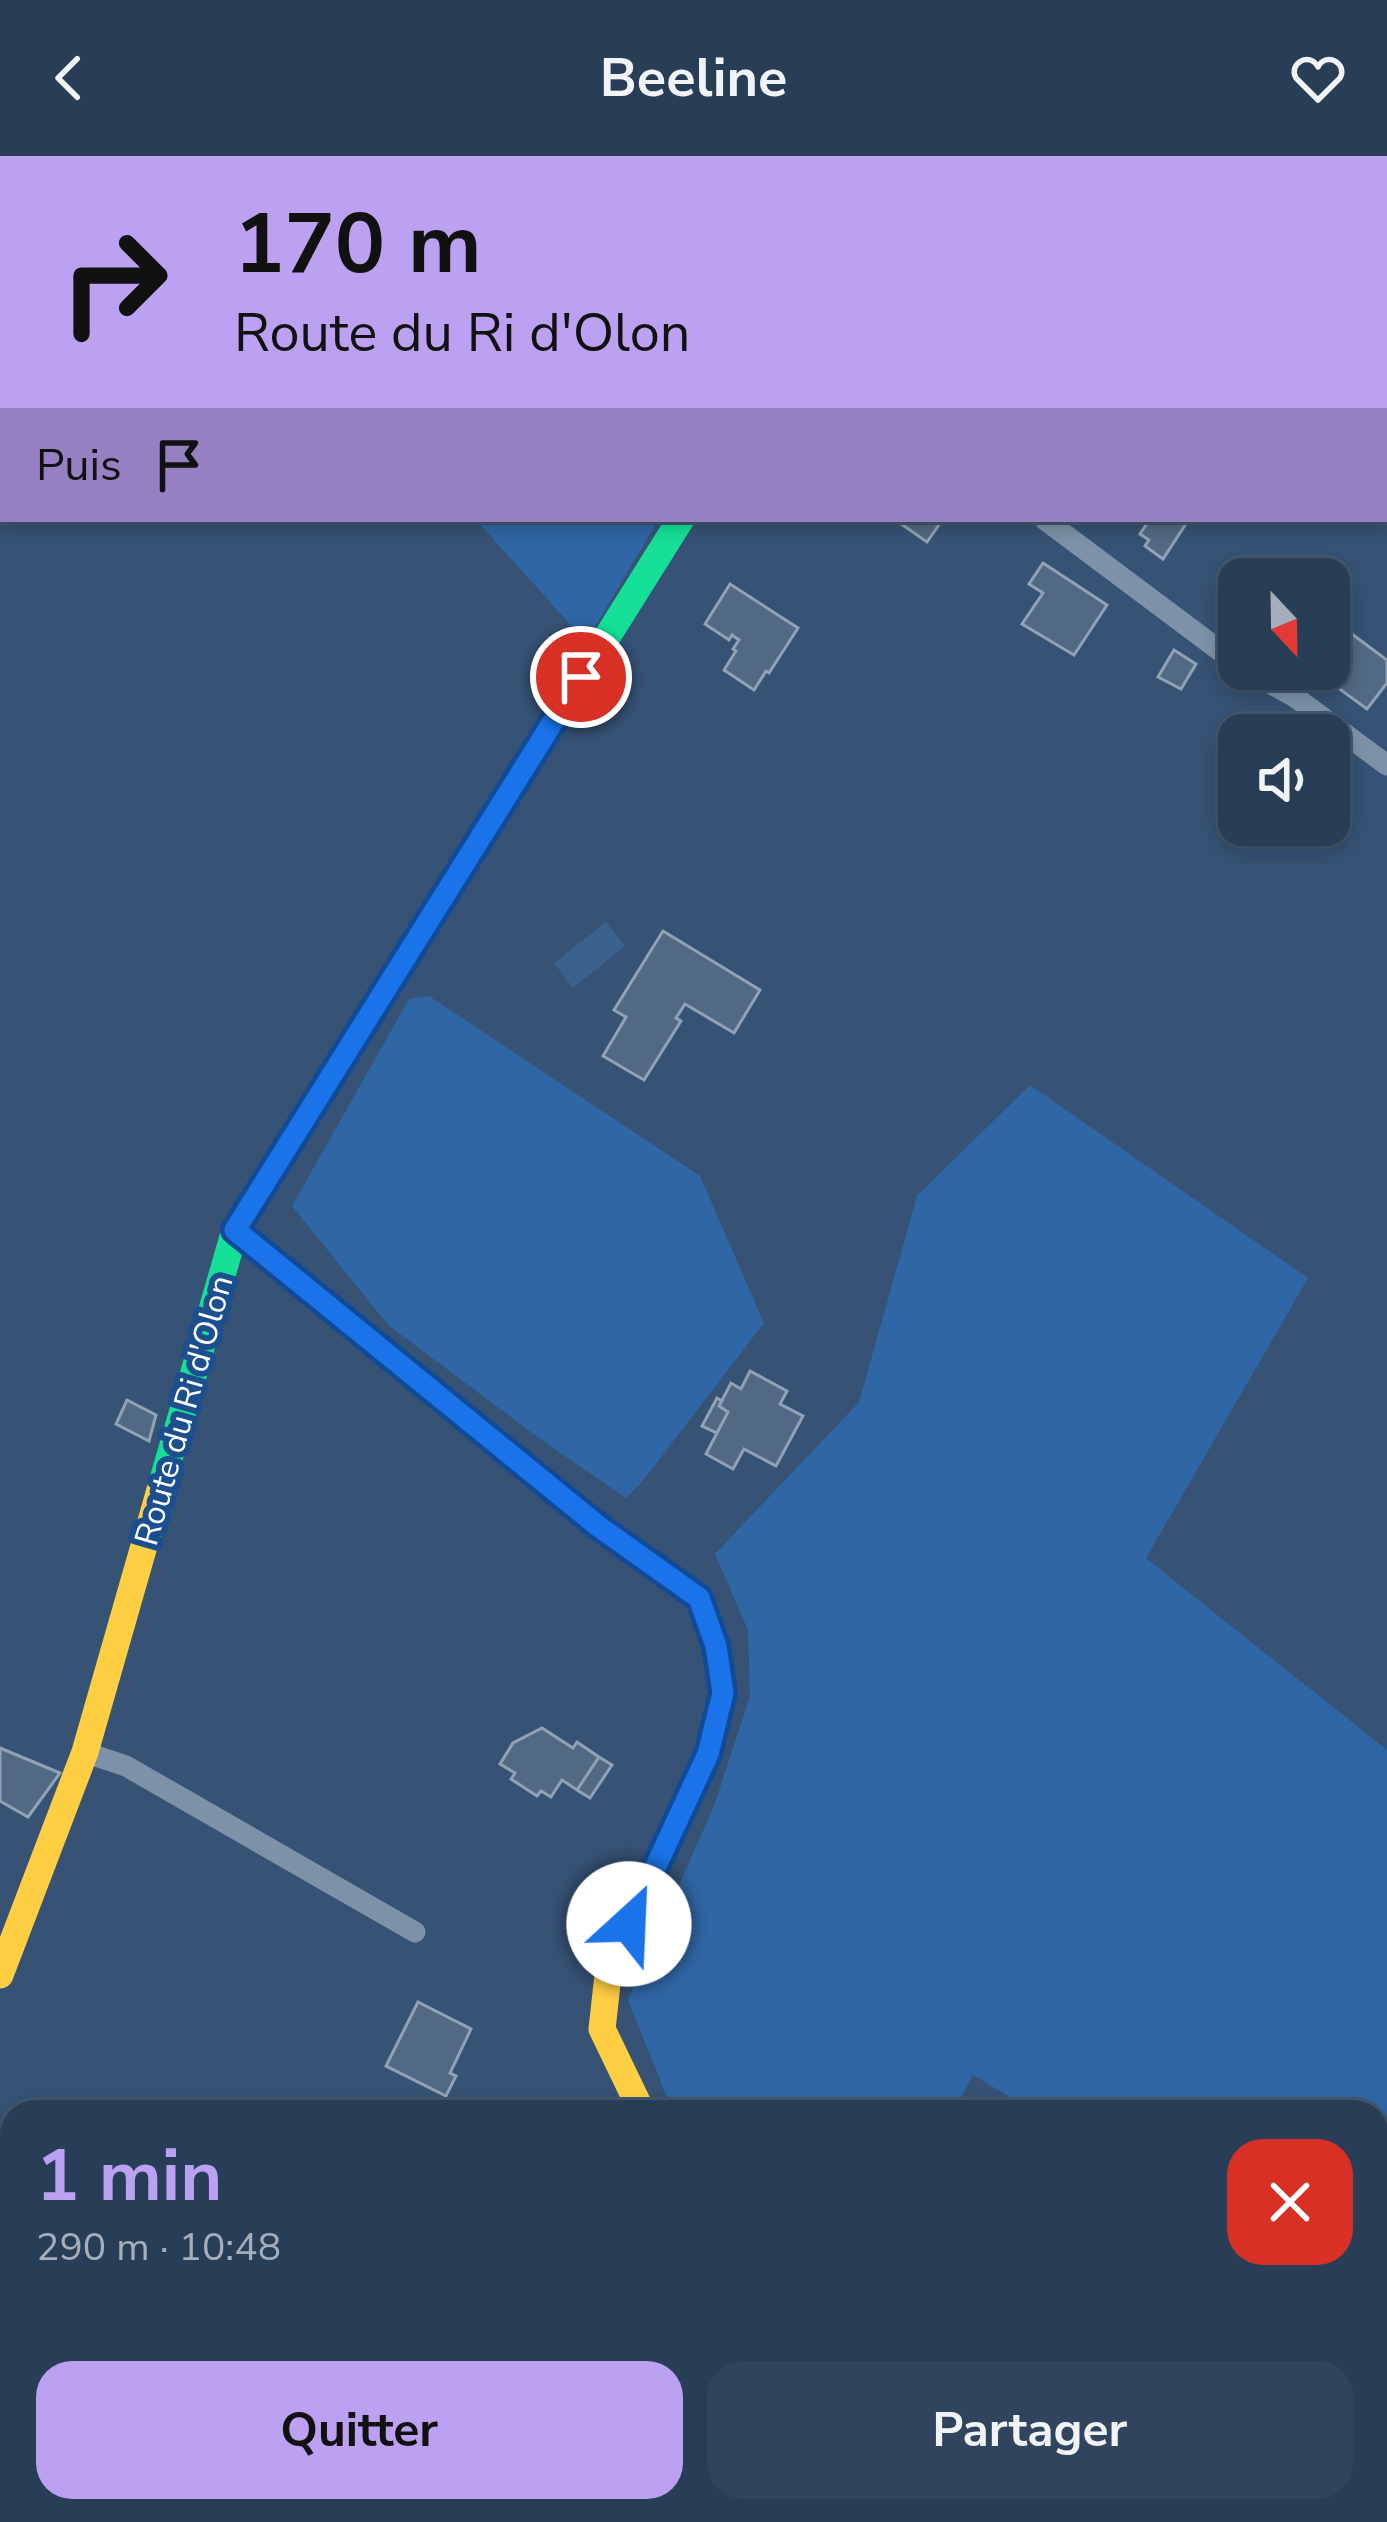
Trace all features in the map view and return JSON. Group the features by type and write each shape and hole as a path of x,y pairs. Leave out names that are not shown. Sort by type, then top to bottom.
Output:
{"street":[{"name":"Route du Ri d'Olon","path":"0,1976 85,1752 235,1230 679,522"},
{"path":"235,1230 598,1526 699,1598 716,1646 723,1693 708,1754 609,1966 602,2029 636,2100"}],"lane":[{"path":"1048,522 1218,649"},
{"path":"1283,690 1387,765"},
{"path":"85,1752 126,1766 415,1932"}],"shaded area":[{"path":"478,522 657,522 586,642"},
{"path":"606,922 625,946 573,988 554,963"},
{"path":"429,996 700,1176 764,1323 626,1498 388,1325 292,1206 409,999"},
{"path":"1030,1085 1308,1278 1146,1558 1387,1750 1387,2100 1015,2100 973,2075 959,2100 668,2100 628,2000 714,1806 750,1696 748,1630 715,1554 859,1402 917,1196"}],"building":[{"path":"898,522 941,522 927,542"},
{"path":"1148,522 1187,522 1163,559 1145,546 1149,540 1140,534"},
{"path":"1043,563 1107,605 1074,655 1022,624 1043,593 1029,584"},
{"path":"730,584 798,628 754,690 724,670 739,640 732,635 729,640 705,624"},
{"path":"1350,633 1387,660 1387,683 1367,709 1341,690 1350,690"},
{"path":"1174,650 1196,664 1181,689 1158,677"},
{"path":"663,931 760,990 734,1033 685,1004 676,1018 681,1021 644,1080 603,1056 626,1017 614,1010"},
{"path":"750,1371 787,1391 780,1404 803,1416 776,1466 744,1449 733,1469 706,1454 728,1412 719,1406 731,1383 741,1389"},
{"path":"717,1398 728,1412 717,1433 702,1426"},
{"path":"127,1400 156,1415 149,1441 116,1424"},
{"path":"542,1728 573,1748 577,1742 599,1757 577,1790 562,1780 551,1797 541,1791 537,1796 511,1779 515,1773 500,1764 513,1743"},
{"path":"0,1748 60,1773 28,1817 0,1801"},
{"path":"599,1757 612,1765 590,1798 577,1790"},
{"path":"418,2002 471,2029 450,2073 456,2076 446,2096 386,2066"}],"traffic: fast":[{"path":"160,1490 235,1230 679,522"},
{"path":"235,1230 598,1526 699,1598 716,1646 723,1693 708,1754 636,1909"}],"traffic: slow":[{"path":"0,1975 85,1752 160,1490"},
{"path":"636,1909 609,1966 602,2029 636,2100"}],"route":[{"path":"581,677 235,1230 598,1526 699,1598 716,1646 723,1693 708,1754 629,1924"}]}
